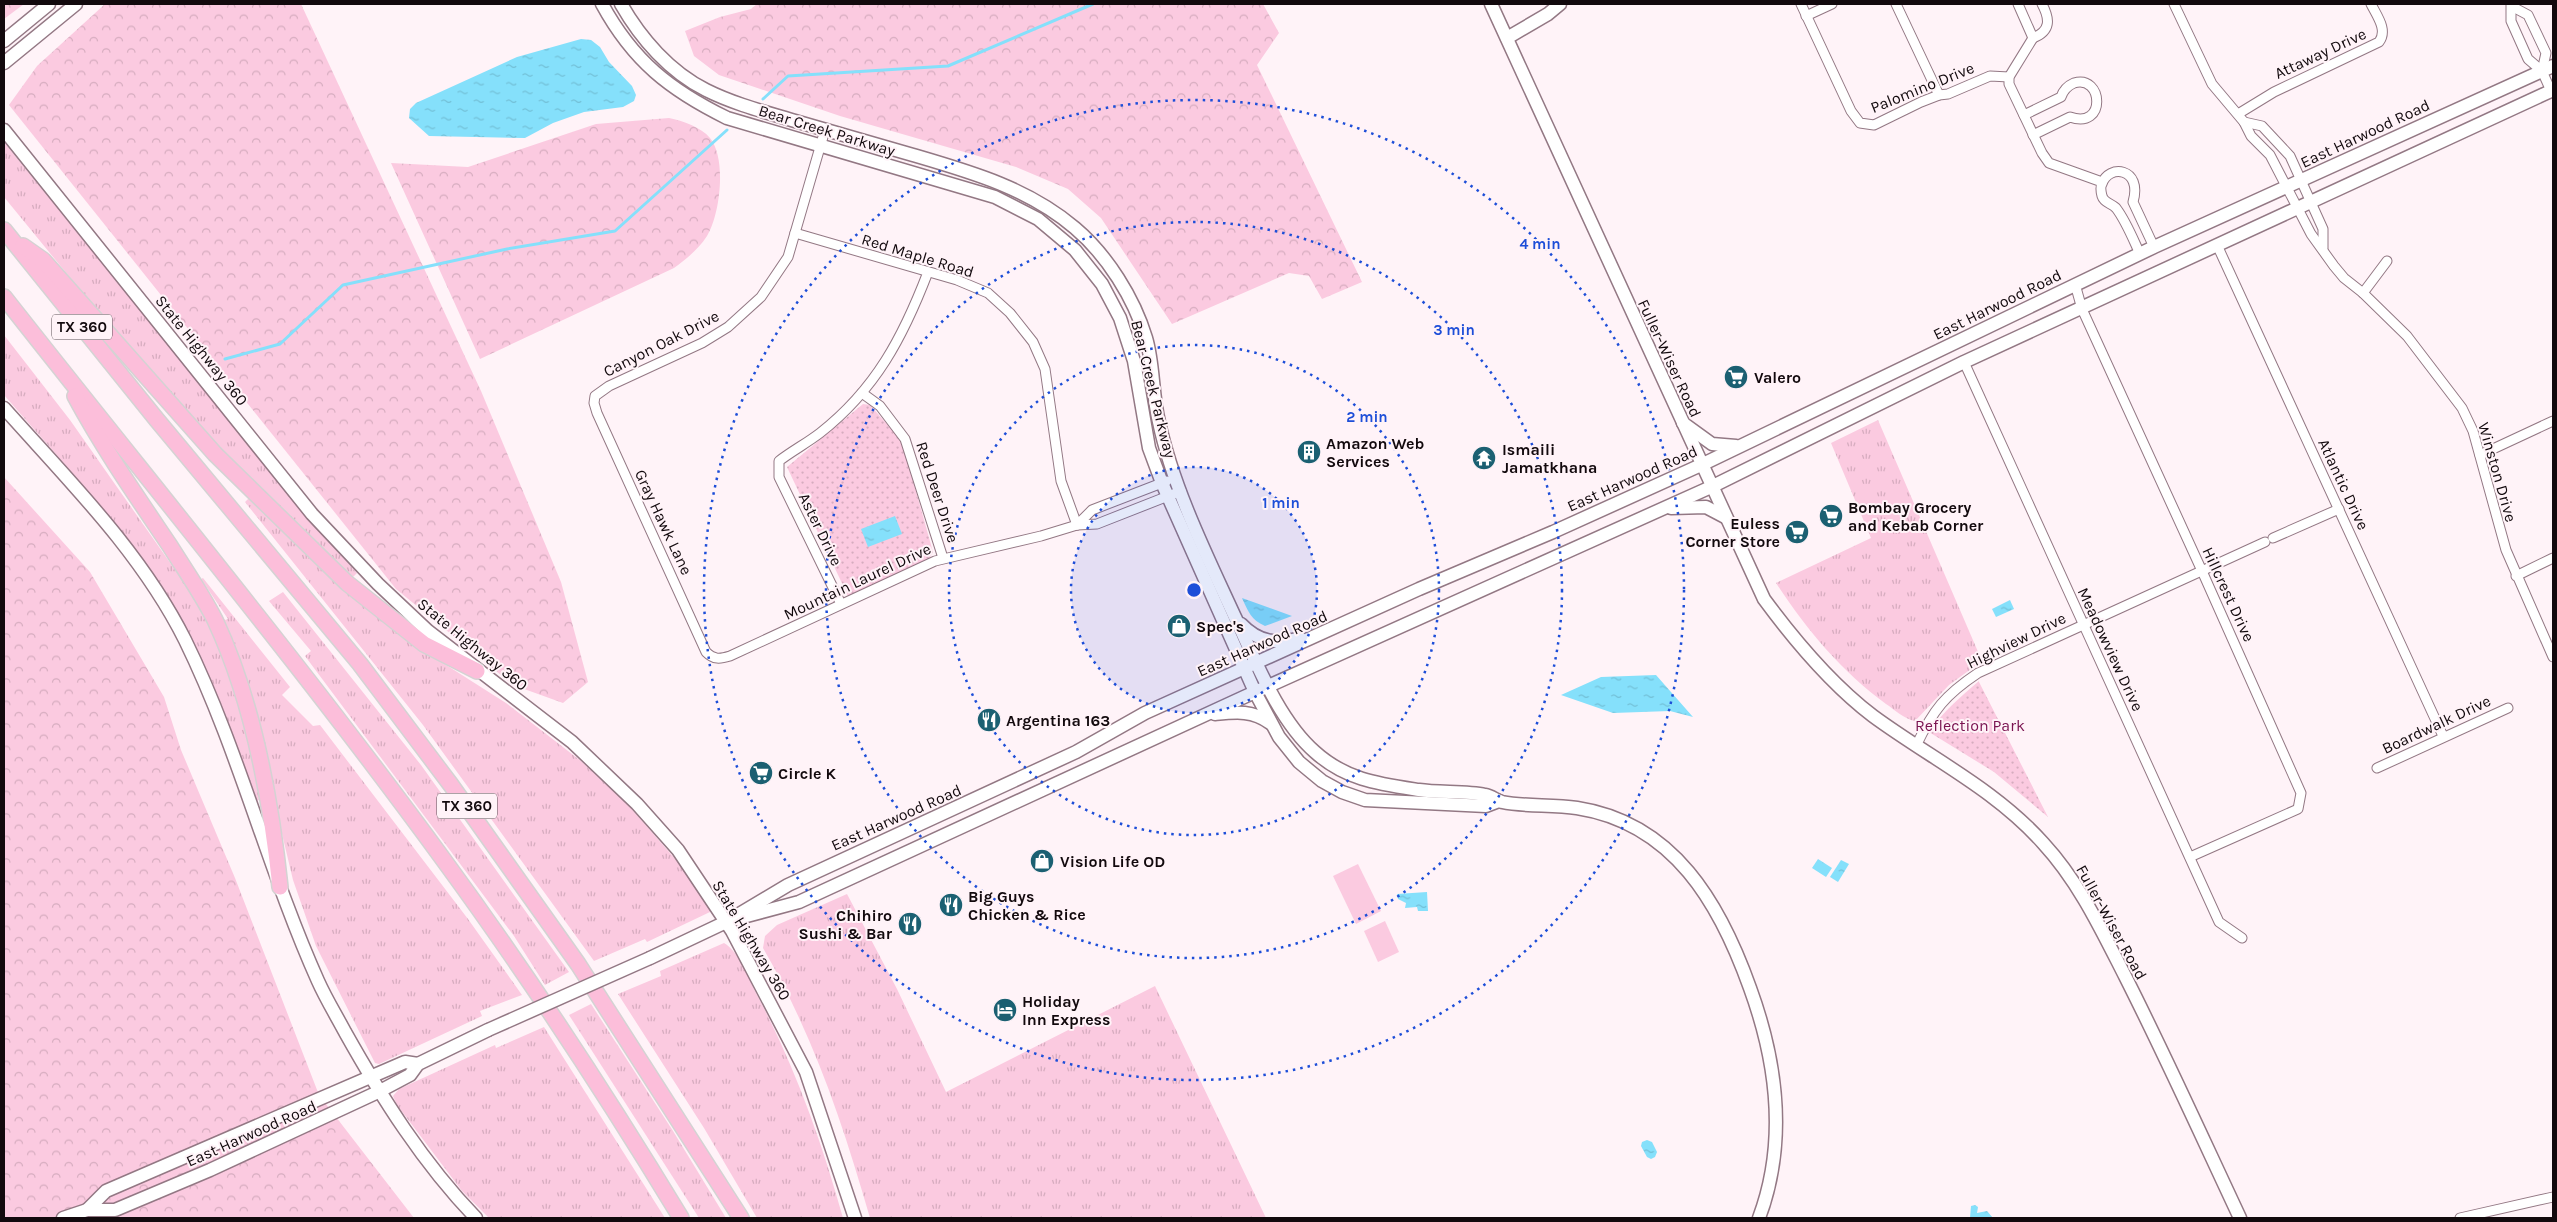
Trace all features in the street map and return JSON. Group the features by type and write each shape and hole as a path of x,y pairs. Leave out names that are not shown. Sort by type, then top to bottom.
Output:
{"highway":[{"path":"5,231 43,260 216,454 347,583 424,644 477,671"},
{"name":"TX 360","path":"5,231 157,420 360,664 451,785 578,964 741,1218"},
{"name":"TX 360","path":"4,297 61,370 105,422 351,736 443,859 578,1055 681,1218"},
{"path":"61,370 94,432 193,582 214,619 230,654 242,689 273,825 280,887"}],"main road":[{"path":"4,41 49,4"},
{"path":"4,62 76,4"},
{"name":"Bear Creek Parkway","path":"602,4 627,44 645,65 683,95 727,118 995,197 1038,219 1075,250 1102,284 1120,318 1134,361 1149,448 1162,483 1255,692 1271,725 1288,751 1311,772 1342,792 1365,800 1486,806 1499,801"},
{"name":"Bear Creek Parkway","path":"622,4 630,18 664,61 704,89 746,107 971,172 1039,201 1078,230 1103,259 1126,292 1146,337 1159,422 1181,492 1195,529 1237,620 1285,715 1304,742 1332,767 1352,777 1371,783 1430,791 1487,795 1499,801 1577,808 1617,819 1636,827 1672,852 1704,891 1729,934 1762,1020 1776,1092 1775,1146 1768,1194 1759,1218"},
{"name":"Fuller-Wiser Road","path":"1491,4 1538,112 1764,599 1787,630 1849,695 1871,714 1916,746 1964,776 2007,807 2043,842 2074,881 2149,1023 2240,1218"},
{"path":"1507,38 1548,14 1560,4"},
{"name":"East Harwood Road","path":"63,1218 87,1210 115,1210 299,1130 410,1075 418,1064 488,1030 726,922 788,885 1076,752 1145,713 1701,465 2154,247 2415,127 2548,69"},
{"name":"East Harwood Road","path":"726,922 799,902 1255,692 1711,487 1964,362 2552,90"},
{"path":"2415,127 2426,148"},
{"name":"State Highway 360","path":"4,130 318,520 385,591 428,631 477,671 572,742 637,804 678,850 726,922 775,1009 806,1072 855,1218"},
{"path":"4,408 87,501 123,545 155,591 183,638 218,716 280,887 319,982 389,1109 461,1203 476,1218"},
{"path":"1681,422 1712,444 1741,446"},
{"path":"1661,509 1706,507 1725,517"},
{"path":"1553,532 1561,554"},
{"path":"1237,620 1251,635 1276,642 1296,639 1338,626"},
{"path":"1205,715 1248,712 1262,717 1271,725"},
{"path":"974,800 982,817"},
{"name":"East Harwood Road","path":"87,1210 106,1191 370,1076 405,1062 418,1064"}],"street":[{"name":"Palomino Drive","path":"1801,4 1855,119 1860,123 1874,125 1939,95 1948,94 1990,76 2009,77"},
{"path":"1806,16 1832,4"},
{"path":"1896,4 1939,95"},
{"path":"2018,4 2033,38"},
{"path":"2042,4 2048,16 2048,26 2042,35 2033,38 2009,77 2010,84 2033,135 2049,163 2102,182"},
{"name":"Winston Drive","path":"2174,4 2212,84 2241,118 2251,136 2270,155 2288,186 2311,234 2344,278 2363,293 2407,336 2462,408 2473,431 2500,533 2516,576 2553,657"},
{"name":"Attaway Drive","path":"2241,118 2274,92 2379,42 2383,36 2383,31 2371,4"},
{"path":"2548,69 2528,59 2511,21 2512,5 2528,15 2546,53 2552,90"},
{"path":"2024,115 2060,97 2072,84 2084,83 2090,86 2097,96 2096,108 2088,117 2076,119 2070,117 2033,135"},
{"name":"Winston Drive","path":"2241,118 2262,126 2290,156 2323,229 2323,248"},
{"name":"Canyon Oak Drive","path":"595,396 608,386 702,343 728,327 760,297 788,257 825,130"},
{"path":"2140,254 2115,207 2105,201 2102,196 2102,182 2109,174 2120,172 2131,176 2136,186 2133,202 2154,247"},
{"name":"Red Maple Road","path":"795,233 957,280 988,293 1010,313 1033,342 1045,369 1061,481 1077,525"},
{"name":"Atlantic Drive","path":"2217,245 2443,736"},
{"path":"2363,293 2387,261"},
{"path":"862,393 878,375 910,320 928,272"},
{"name":"Hillcrest Drive","path":"2075,284 2082,309 2130,419 2202,571 2302,793 2298,809 2190,857"},
{"name":"Meadowview Drive","path":"1964,362 2219,922 2242,938"},
{"name":"Aster Drive","path":"840,604 779,477 777,466 778,461 820,433 862,393"},
{"name":"Red Deer Drive","path":"862,393 880,406 905,439 943,558"},
{"name":"Gray Hawk Lane","path":"595,396 594,403 597,413 706,652 712,658"},
{"path":"2480,455 2553,421"},
{"name":"Mountain Laurel Drive","path":"1077,525 1092,510 1177,478"},
{"name":"Mountain Laurel Drive","path":"712,658 720,659 730,656 943,558 1041,536 1077,525 1096,524 1181,492"},
{"name":"Highview Drive","path":"1916,746 1929,718 1957,687 1978,673 2339,509"},
{"path":"2516,576 2553,558"},
{"name":"Boardwalk Drive","path":"2377,768 2443,736 2508,708"},
{"path":"2460,1218 2484,1216 2553,1198"}],"green space":[{"path":"4,4 24,4 4,19"},
{"path":"105,4 301,4 481,391 561,582 588,682 563,703 513,685 396,589 9,105 37,66"},
{"path":"757,4 1263,4 1279,33 1257,65 1362,282 1322,299 1309,276 1289,273 1172,324 1101,218 1068,189 1016,167 840,116 719,75 694,56 685,31 720,17 751,9"},
{"path":"669,118 686,123 706,134 715,147 719,159 720,187 718,201 712,227 707,236 692,254 674,268 480,359 391,163 468,167 596,124"},
{"path":"4,142 314,525 357,573 352,578 255,485 197,425 99,313 4,197"},
{"path":"4,335 70,420 171,564 174,565 213,629 234,683 262,799 256,801 212,683 170,599 118,527 4,395"},
{"path":"863,404 870,405 902,441 933,552 929,559 848,596 787,467"},
{"path":"1878,420 1982,661 1949,685 1915,721 1903,716 1854,678 1812,633 1776,583 1871,538 1831,443"},
{"path":"4,477 90,572 164,697 181,750 235,878 319,1095 414,1218 4,1218"},
{"path":"251,496 432,656 506,703 581,761 629,806 677,861 711,908 710,912 647,942 645,939 594,961 423,725 245,502"},
{"path":"203,578 290,687 282,695 313,726 320,725 468,919 522,995 480,1011 482,1016 379,1064 375,1063 316,946 293,880 266,767 213,602 225,620 228,619 201,579"},
{"path":"283,592 421,765 569,972 545,985 514,936 305,656 311,651 269,601"},
{"name":"Reflection Park","path":"1979,681 2048,817 1994,772 1929,732 1952,705"},
{"path":"1358,864 1381,911 1356,924 1333,876"},
{"path":"847,894 897,989 946,1092 1155,986 1266,1218 870,1218 849,1147 812,1047 763,948 765,936 777,925"},
{"path":"1385,921 1399,952 1378,962 1364,931"},
{"path":"724,943 734,952 742,965 782,1046 816,1131 843,1218 757,1218 704,1128 618,994 661,976 660,971"},
{"path":"591,1004 673,1131 726,1218 699,1218 569,1015"},
{"path":"544,1027 665,1218 489,1218 462,1191 397,1105 393,1096 399,1089 495,1045 496,1048"}],"water":[{"path":"581,39 591,40 600,47 609,62 632,86 636,95 634,101 623,107 584,112 553,123 525,138 429,136 409,118 410,109 416,103 517,57"},
{"path":"895,516 902,534 868,547 861,529"},
{"path":"1242,598 1292,616 1265,626 1253,618"},
{"path":"2010,600 2014,609 1996,617 1992,609"},
{"path":"1656,675 1693,717 1670,711 1613,713 1561,695 1601,677"},
{"path":"1818,859 1832,868 1826,877 1812,868"},
{"path":"1841,860 1849,864 1838,882 1830,877"},
{"path":"1427,892 1428,911 1418,911 1417,907 1405,908 1406,903 1398,899 1397,894"},
{"path":"1647,1140 1652,1142 1657,1152 1655,1157 1651,1159 1647,1157 1641,1146 1642,1142"},
{"path":"1975,1205 1978,1207 1977,1213 1987,1211 1993,1218 1970,1218 1971,1206"}],"waterway":[{"path":"763,99 788,76 948,66 1093,4"},
{"path":"225,359 280,344 343,285 507,249 615,231 727,130"}],"place":[{"name":"Valero","path":"1736,377"},
{"name":"Amazon Web Services","path":"1309,452"},
{"name":"Ismaili Jamatkhana","path":"1484,458"},
{"name":"Bombay Grocery and Kebab Corner","path":"1831,516"},
{"name":"Euless Corner Store","path":"1797,532"},
{"name":"Spec's","path":"1179,626"},
{"name":"Argentina 163","path":"989,720"},
{"name":"Circle K","path":"761,773"},
{"name":"Vision Life OD","path":"1042,861"},
{"name":"Big Guys Chicken & Rice","path":"951,905"},
{"name":"Chihiro Sushi & Bar","path":"910,924"},
{"name":"Holiday Inn Express","path":"1005,1010"}]}
